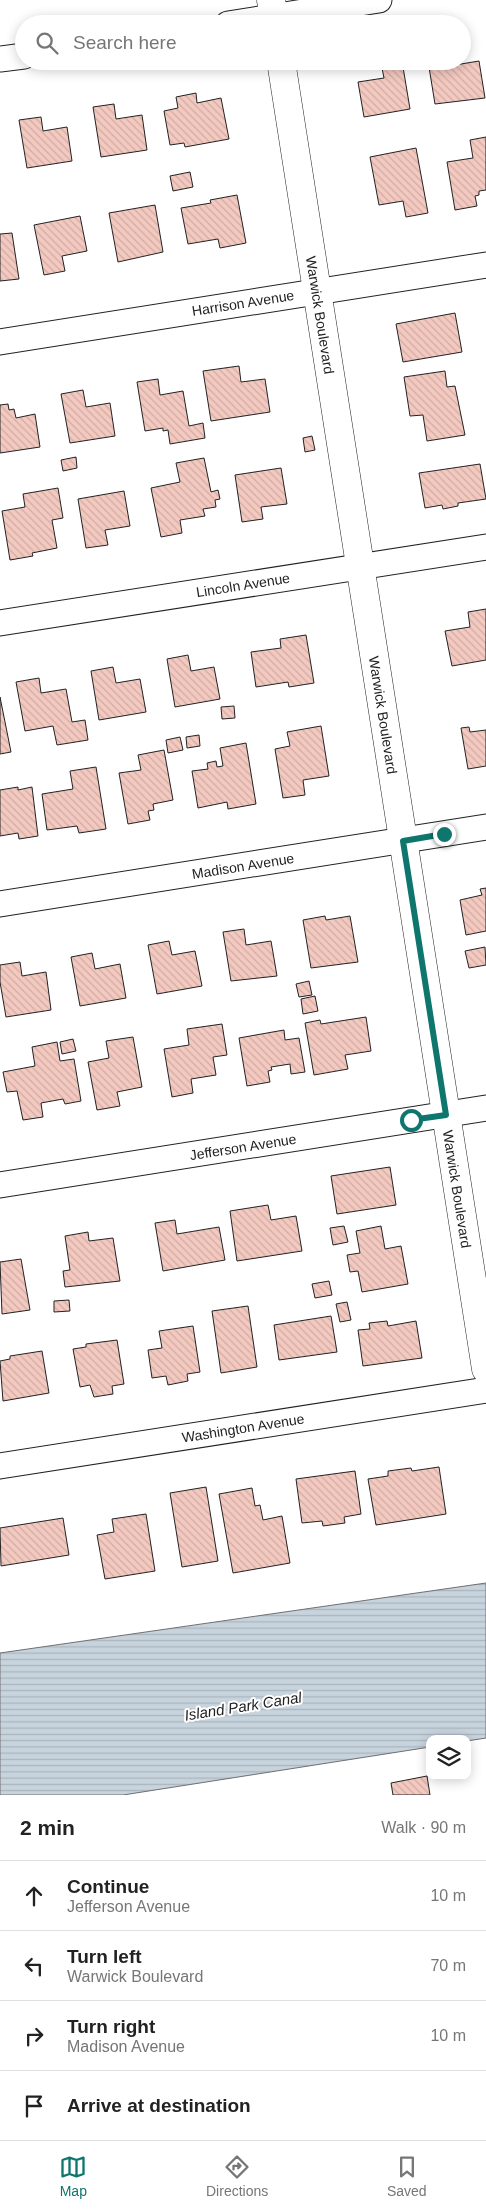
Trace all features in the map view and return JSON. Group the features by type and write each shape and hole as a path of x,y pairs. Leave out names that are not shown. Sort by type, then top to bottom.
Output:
{"street":[{"path":"273,13 379,0"},
{"path":"0,59 15,57"},
{"name":"Warwick Boulevard","path":"282,70 486,1369"},
{"name":"Harrison Avenue","path":"0,342 486,265"},
{"name":"Lincoln Avenue","path":"0,623 486,547"},
{"name":"Madison Avenue","path":"0,904 486,828"},
{"name":"Jefferson Avenue","path":"0,1185 486,1108"},
{"name":"Washington Avenue","path":"0,1466 486,1390"}],"water":[{"name":"Island Park Canal","path":"486,1583 486,1738 471,1740 471,1735 426,1735 426,1748 123,1795 0,1795 0,1653"}],"building":[{"path":"479,61 485,98 435,104 429,70 471,70 471,62"},
{"path":"382,70 404,70 410,109 364,117 358,82 384,78"},
{"path":"196,93 197,103 221,98 229,139 185,147 184,143 170,145 164,111 178,108 176,97"},
{"path":"114,104 116,119 142,115 147,150 101,157 93,107"},
{"path":"41,117 43,131 67,127 72,161 27,168 19,120"},
{"path":"486,137 486,190 479,191 479,195 475,196 477,206 455,210 447,162 473,158 470,140"},
{"path":"416,148 428,213 406,217 403,201 379,205 370,157"},
{"path":"190,172 193,187 173,191 170,176"},
{"path":"237,195 246,243 220,248 218,239 188,244 181,208 211,203 210,200"},
{"path":"155,205 163,252 118,262 109,213"},
{"path":"80,216 87,251 62,256 65,271 44,275 34,225"},
{"path":"12,233 19,279 0,281 0,234"},
{"path":"455,313 462,352 403,362 396,324"},
{"path":"239,366 241,382 265,379 270,412 211,421 203,371"},
{"path":"445,371 447,387 455,386 465,435 427,441 423,415 410,416 404,377"},
{"path":"158,379 160,395 183,391 189,426 203,423 205,438 170,444 168,430 163,431 163,428 145,431 137,382"},
{"path":"83,390 86,407 110,403 115,436 70,443 61,394"},
{"path":"8,404 9,410 14,409 16,418 35,414 40,447 0,453 0,405"},
{"path":"312,436 315,450 305,452 303,438"},
{"path":"76,457 77,468 63,471 61,460"},
{"path":"204,458 211,492 218,490 220,499 215,500 216,507 203,509 205,516 180,520 182,533 161,537 151,488 180,482 176,463"},
{"path":"480,464 486,499 458,503 458,506 443,509 442,505 425,508 419,473"},
{"path":"281,468 287,504 261,507 263,519 242,522 235,475"},
{"path":"58,488 63,518 52,520 57,548 32,553 33,556 10,560 2,511 25,507 23,494"},
{"path":"124,491 130,526 105,530 108,545 86,548 78,499"},
{"path":"486,609 486,660 452,666 445,631 470,627 468,612"},
{"path":"306,635 314,683 289,687 288,682 256,687 251,652 281,648 280,639"},
{"path":"188,655 191,671 214,667 220,699 175,707 167,659"},
{"path":"113,667 116,683 140,679 146,712 99,720 91,671"},
{"path":"39,678 41,693 66,689 72,722 85,720 88,740 57,745 53,726 25,731 16,682"},
{"path":"0,697 11,752 0,754"},
{"path":"234,706 235,718 222,719 221,707"},
{"path":"321,726 329,776 303,780 305,795 283,798 275,749 290,746 287,732"},
{"path":"469,727 470,732 486,730 486,766 468,769 461,728"},
{"path":"199,735 200,746 187,748 186,737"},
{"path":"180,737 183,750 168,753 166,740"},
{"path":"246,743 256,804 228,809 227,802 198,808 192,771 208,769 207,763 216,761 217,767 223,766 220,748"},
{"path":"164,750 173,800 153,804 154,810 148,811 150,820 128,824 119,773 141,770 138,755"},
{"path":"96,767 106,829 79,833 77,826 47,830 42,794 73,789 70,771"},
{"path":"18,787 18,790 32,787 38,836 19,839 18,833 0,836 0,790"},
{"path":"486,888 486,931 466,935 460,900 482,895 480,889"},
{"path":"325,916 326,920 350,916 358,962 311,968 303,920"},
{"path":"244,929 246,945 271,941 277,976 231,981 223,932"},
{"path":"169,941 172,955 195,951 202,986 157,994 148,945"},
{"path":"485,947 486,965 469,968 465,951"},
{"path":"92,953 95,969 120,964 126,998 80,1006 71,957"},
{"path":"20,962 22,976 46,972 51,1010 6,1017 0,982 0,965"},
{"path":"309,981 312,995 299,997 296,984"},
{"path":"315,996 318,1011 303,1014 301,999"},
{"path":"366,1017 371,1051 345,1055 348,1069 314,1075 305,1023 320,1020 321,1024"},
{"path":"222,1024 227,1055 213,1057 216,1075 191,1079 193,1093 172,1097 164,1049 189,1045 187,1029"},
{"path":"284,1030 285,1040 299,1038 305,1072 291,1074 290,1064 271,1067 272,1070 268,1071 270,1082 247,1086 239,1038"},
{"path":"133,1037 142,1087 117,1092 120,1106 97,1110 88,1062 109,1058 106,1041"},
{"path":"73,1039 76,1051 62,1054 60,1042"},
{"path":"57,1042 60,1061 74,1059 81,1101 65,1104 63,1099 41,1103 43,1117 23,1120 17,1091 7,1092 3,1072 35,1066 32,1047"},
{"path":"390,1167 396,1205 337,1214 331,1176"},
{"path":"268,1205 271,1220 296,1216 302,1251 237,1261 230,1211"},
{"path":"175,1220 177,1234 219,1227 225,1260 163,1271 155,1223"},
{"path":"344,1226 348,1242 333,1245 330,1228"},
{"path":"381,1226 385,1249 401,1246 408,1284 362,1292 358,1271 350,1272 347,1255 360,1253 356,1231"},
{"path":"88,1232 89,1241 113,1238 120,1281 65,1287 63,1271 70,1270 65,1236"},
{"path":"21,1259 30,1310 2,1314 0,1262"},
{"path":"329,1281 332,1295 315,1298 312,1284"},
{"path":"69,1300 70,1311 54,1312 54,1301"},
{"path":"347,1302 351,1320 340,1322 336,1304"},
{"path":"248,1306 257,1367 221,1373 212,1311"},
{"path":"331,1316 337,1352 279,1360 274,1325"},
{"path":"387,1321 388,1326 416,1321 422,1358 363,1366 358,1330 370,1329 369,1323"},
{"path":"193,1326 200,1372 187,1374 188,1381 168,1385 166,1376 152,1378 148,1350 162,1348 159,1331"},
{"path":"117,1340 124,1384 112,1386 113,1394 94,1397 90,1385 80,1387 73,1349 86,1347 86,1344"},
{"path":"42,1351 49,1393 3,1401 0,1361 10,1359 10,1356"},
{"path":"439,1467 446,1514 376,1525 368,1479 388,1476 388,1471 411,1468 412,1471"},
{"path":"355,1471 361,1514 344,1517 345,1523 323,1526 322,1521 302,1523 296,1479"},
{"path":"206,1487 218,1561 182,1567 170,1493"},
{"path":"252,1488 255,1506 260,1505 263,1520 282,1516 290,1563 233,1573 219,1494"},
{"path":"146,1514 155,1571 105,1579 97,1535 114,1532 112,1519"},
{"path":"63,1518 69,1555 1,1566 0,1528"},
{"path":"426,1776 430,1795 393,1795 391,1783"}],"route":[{"path":"411,1120 446,1115 403,841 444,834"}]}
